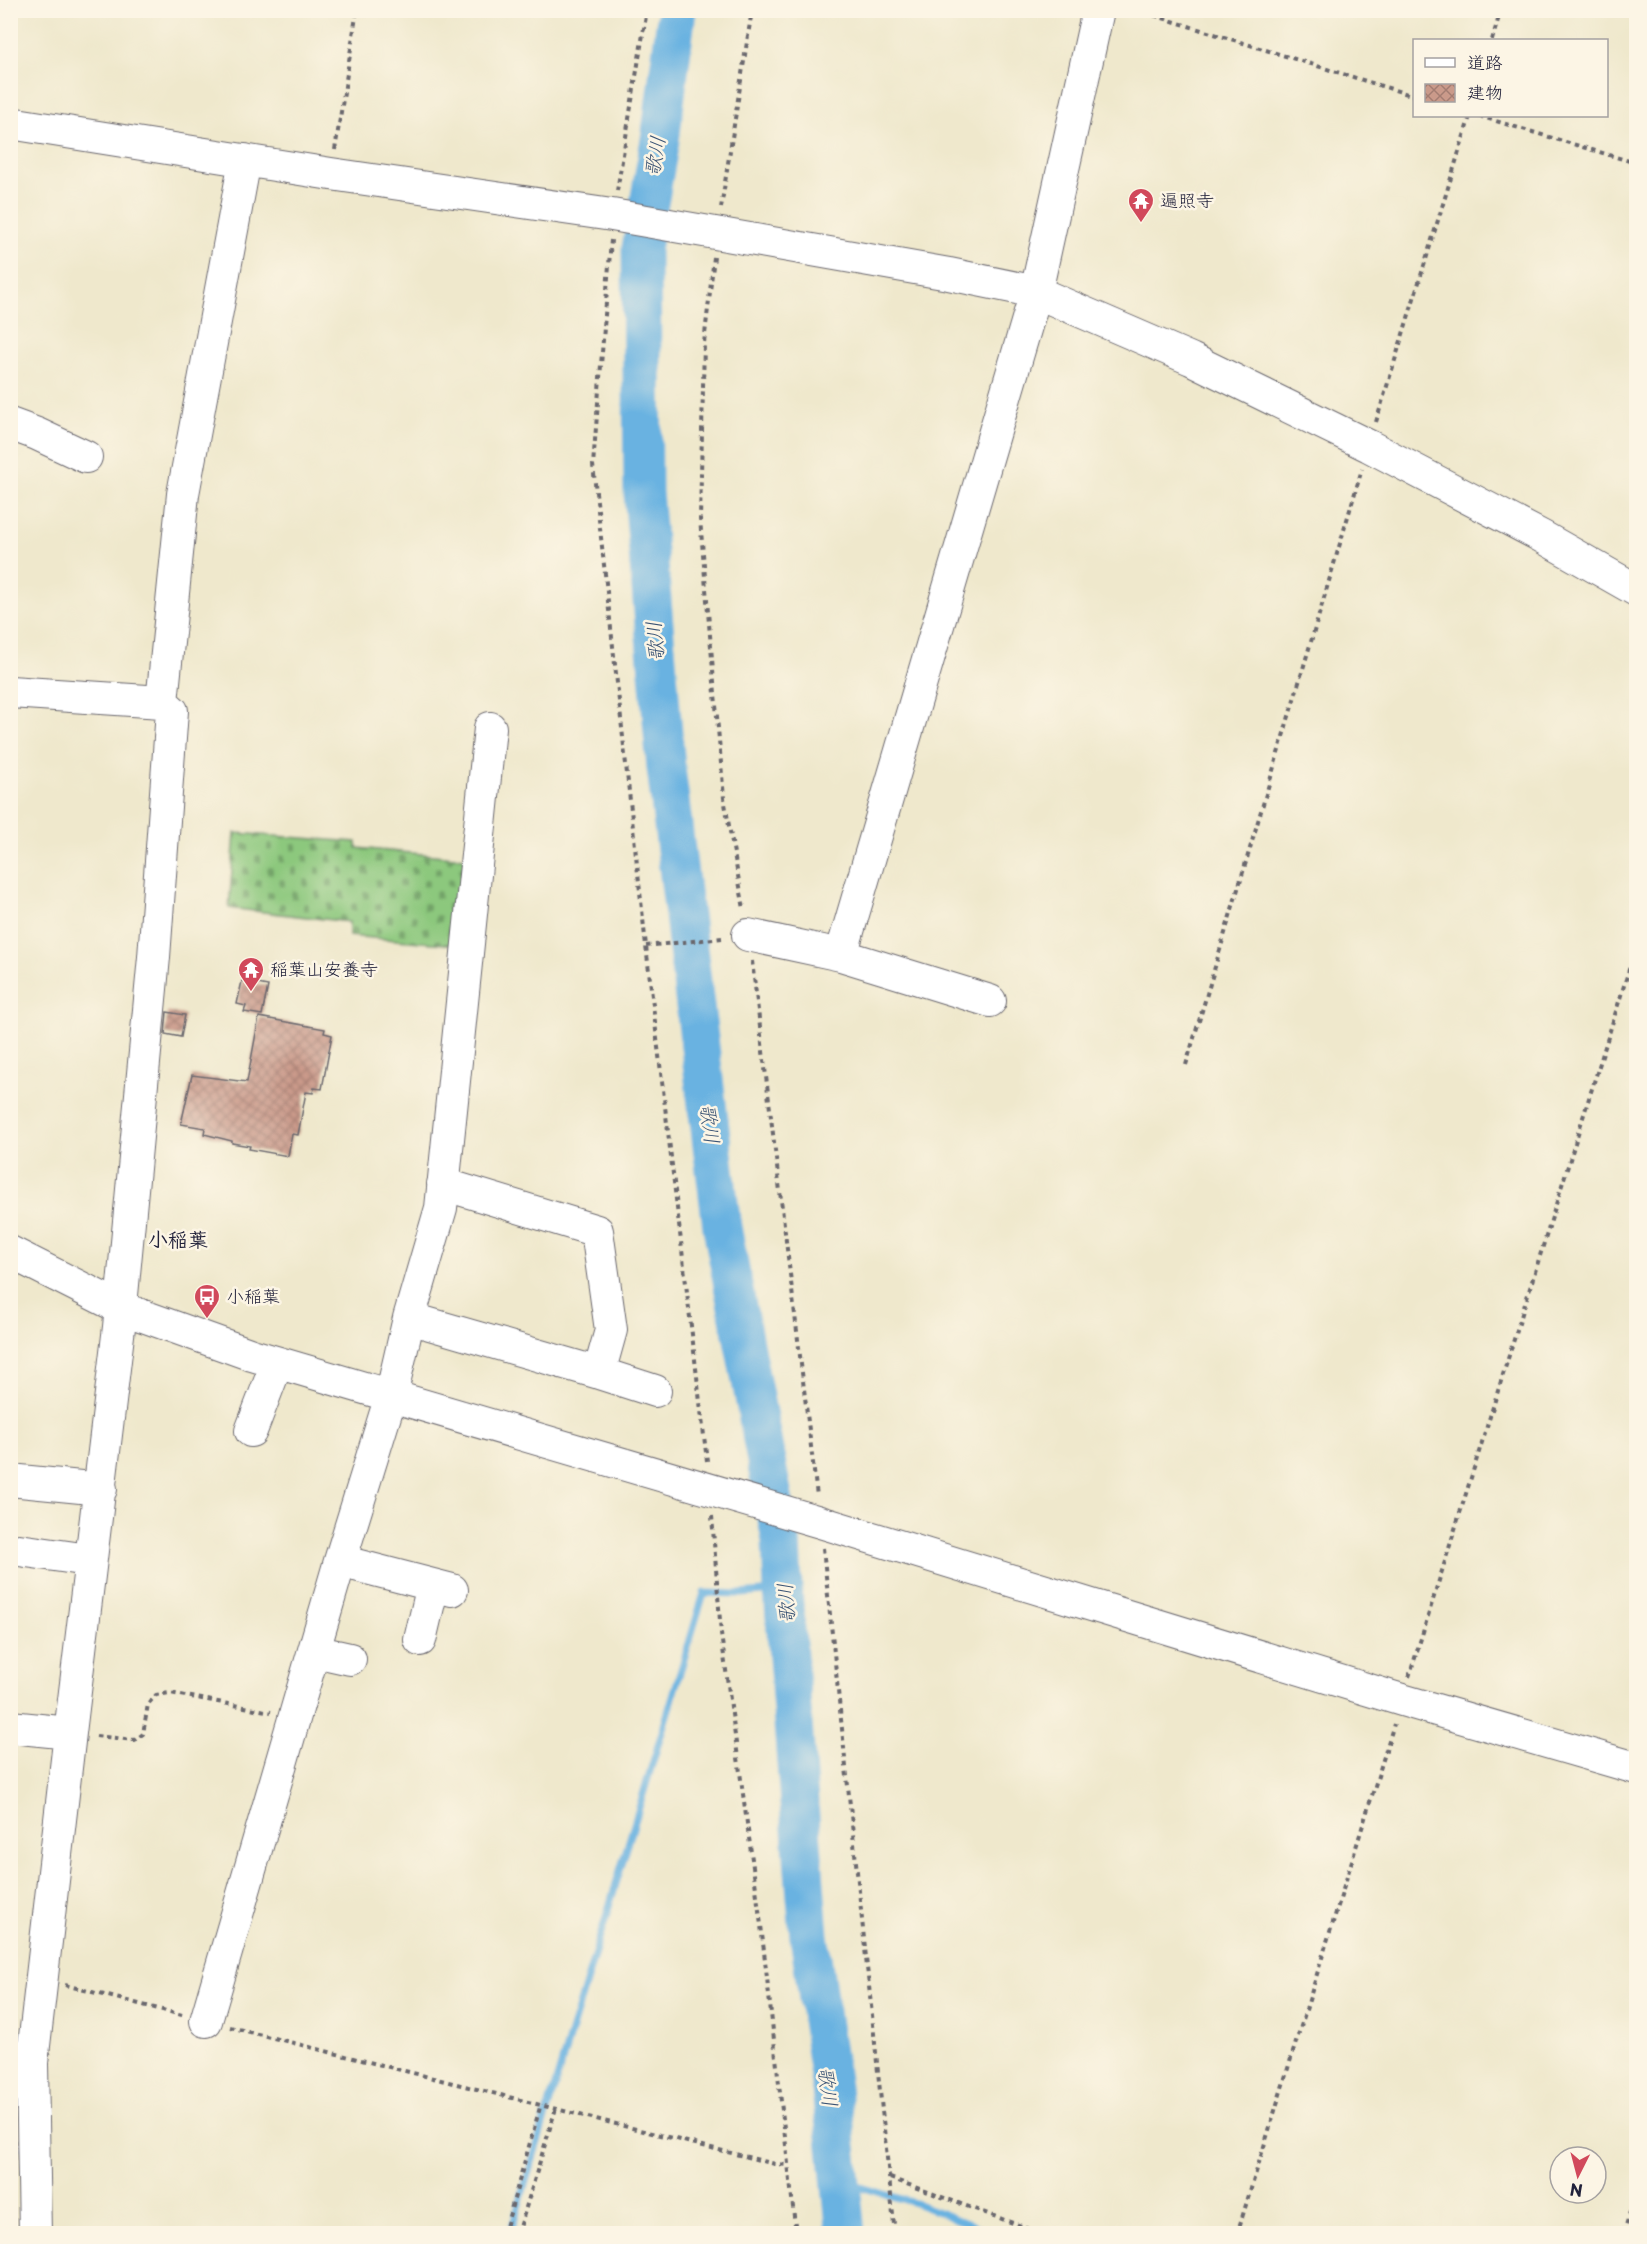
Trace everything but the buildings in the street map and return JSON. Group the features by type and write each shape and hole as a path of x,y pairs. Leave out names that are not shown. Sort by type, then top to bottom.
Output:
{"street":[{"path":"841,955 1036,292 1098,10"},
{"path":"10,123 331,174 612,215 949,274 1036,292 1191,359 1369,446 1541,536 1636,590"},
{"path":"162,702 183,494 245,160"},
{"path":"10,424 86,457"},
{"path":"10,692 162,702 172,711 154,957 121,1308 100,1489 89,1560 32,2063 34,2234"},
{"path":"206,2021 391,1396 409,1318 441,1208 490,728"},
{"path":"748,935 841,955 990,1001"},
{"path":"443,1185 597,1231 611,1329 599,1373"},
{"path":"10,1252 121,1308 277,1363 812,1520 1402,1700 1636,1768"},
{"path":"409,1318 507,1338 599,1373 655,1390"},
{"path":"251,1431 277,1363"},
{"path":"10,1480 100,1489"},
{"path":"19,1550 89,1560"},
{"path":"340,1562 442,1587 420,1640"},
{"path":"314,1651 350,1659"},
{"path":"10,1727 70,1733"}],"path":[{"path":"331,174 357,10"},
{"path":"646,10 612,215 593,465 646,946 717,1493 721,1634 761,1925 796,2234"},
{"path":"752,10 717,233 704,343 700,519 724,798 748,935 812,1520 895,2234"},
{"path":"1137,10 1413,96"},
{"path":"1492,39 1501,10"},
{"path":"1186,1065 1369,446 1470,117"},
{"path":"1482,117 1636,163"},
{"path":"646,946 748,935"},
{"path":"1237,2234 1636,948"},
{"path":"70,1733 135,1740 143,1734 148,1704 156,1695 170,1694 296,1716"},
{"path":"41,1979 775,2164 789,2165"},
{"path":"504,2234 541,2104"},
{"path":"518,2234 556,2108"},
{"path":"890,2178 1043,2234"},
{"path":"1624,2234 1636,2191"}],"green space":[{"path":"235,833 357,842 357,848 465,858 457,945 349,936 349,922 229,908"}],"waterway":[{"name":"歌川","path":"677,10 660,140 641,249 643,492 666,768 722,1227 781,1540 809,1936 831,2088 846,2234"},
{"path":"510,2234 704,1593 742,1594 783,1590"},
{"path":"841,2181 915,2203 995,2234"}],"place":[{"name":"遍照寺","path":"1141,224"},
{"name":"稲葉山安養寺","path":"251,993"},
{"name":"小稲葉","path":"207,1320"}],"district":[{"name":"小稲葉","path":"178,1240"}]}
